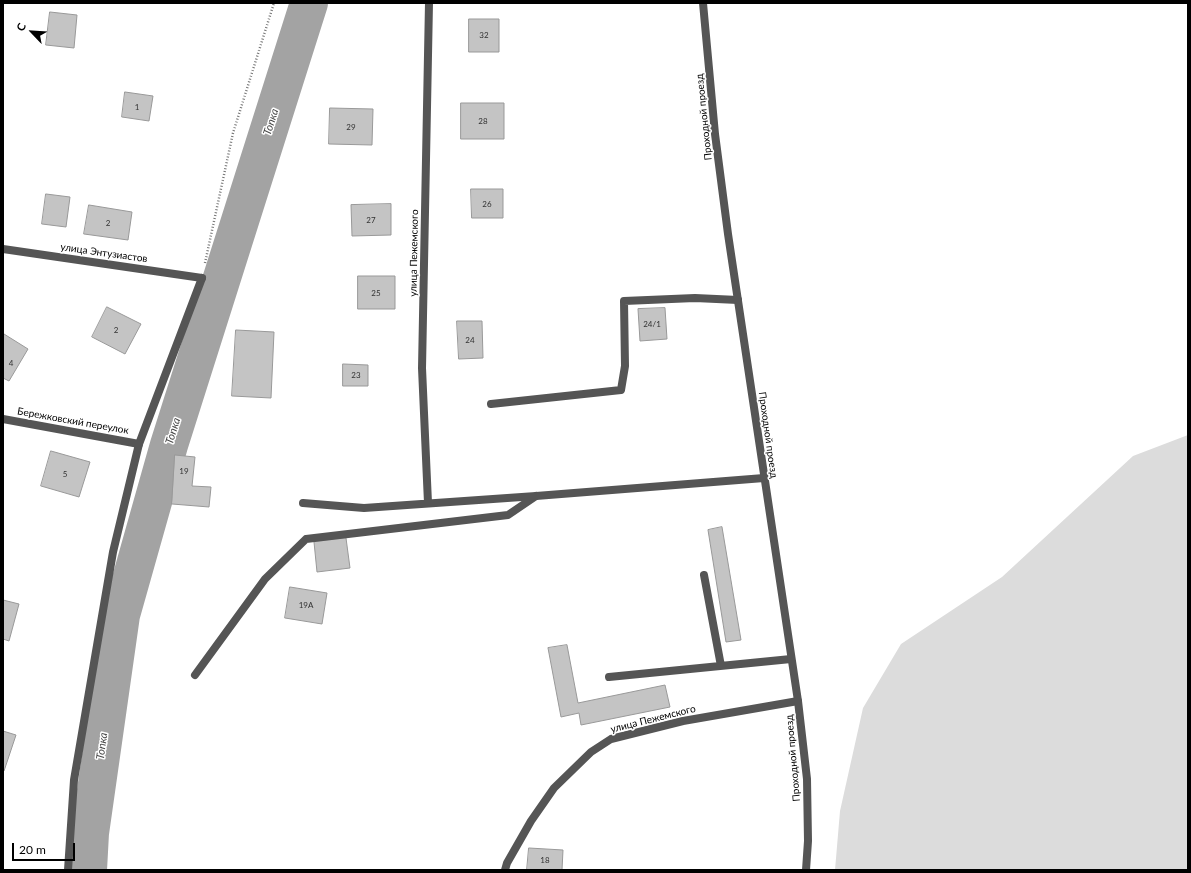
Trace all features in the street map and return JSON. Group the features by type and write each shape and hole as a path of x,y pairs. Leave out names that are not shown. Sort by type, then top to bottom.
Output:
{"street":[{"name":"улица Пежемского","path":"428,503 422,368 429,3"},
{"name":"Проходной проезд","path":"703,3 715,134 764,478 798,701 807,779 808,841 806,870"},
{"name":"улица Энтузиастов","path":"3,249 202,278"},
{"path":"68,870 76,772 113,552 139,444 202,278"},
{"path":"491,404 621,390 625,366 624,301 695,298 738,300"},
{"name":"Бережковский переулок","path":"3,418 139,444"},
{"path":"303,503 364,508 764,478"},
{"path":"194,675 265,579 306,539 508,515 536,496"},
{"path":"704,575 721,666"},
{"path":"609,677 791,659"},
{"name":"улица Пежемского","path":"505,870 507,863 531,821 554,788 591,752 611,739 683,721 798,701"}],"path":[{"path":"202,278 233,133 274,3"}],"shaded area":[{"path":"1188,435 1188,870 835,870 840,811 863,708 901,644 1002,577 1133,456"}],"building":[{"path":"50,12 77,15 74,48 46,45"},
{"path":"469,19 499,19 499,52 469,52"},
{"path":"125,92 153,96 149,121 122,117"},
{"path":"461,103 504,103 504,139 461,139"},
{"path":"330,108 373,109 372,145 329,144"},
{"path":"471,189 503,189 503,218 472,218"},
{"path":"46,194 70,197 66,227 42,224"},
{"path":"391,204 391,235 352,236 351,205"},
{"path":"89,205 132,212 128,240 84,234"},
{"path":"358,276 395,276 395,309 358,309"},
{"path":"107,307 141,324 125,354 92,337"},
{"path":"665,308 667,339 640,341 638,309"},
{"path":"457,321 482,321 483,358 459,359"},
{"path":"236,330 274,332 271,398 232,396"},
{"path":"4,334 28,349 9,381 3,378"},
{"path":"343,364 368,365 368,386 343,386"},
{"path":"51,451 90,462 79,497 41,486"},
{"path":"175,455 195,457 192,486 211,487 209,507 172,504"},
{"path":"722,527 741,640 726,642 708,530"},
{"path":"346,538 350,568 317,572 314,542"},
{"path":"290,587 327,593 322,624 285,618"},
{"path":"3,600 19,604 9,641 3,639"},
{"path":"567,645 578,703 665,685 670,707 581,725 579,713 561,717 548,648"},
{"path":"3,731 16,735 4,771 3,770"},
{"path":"529,848 563,850 562,870 527,870"}],"waterway":[{"name":"Топка","path":"88,870 90,833 121,615 169,445 309,3"}]}
